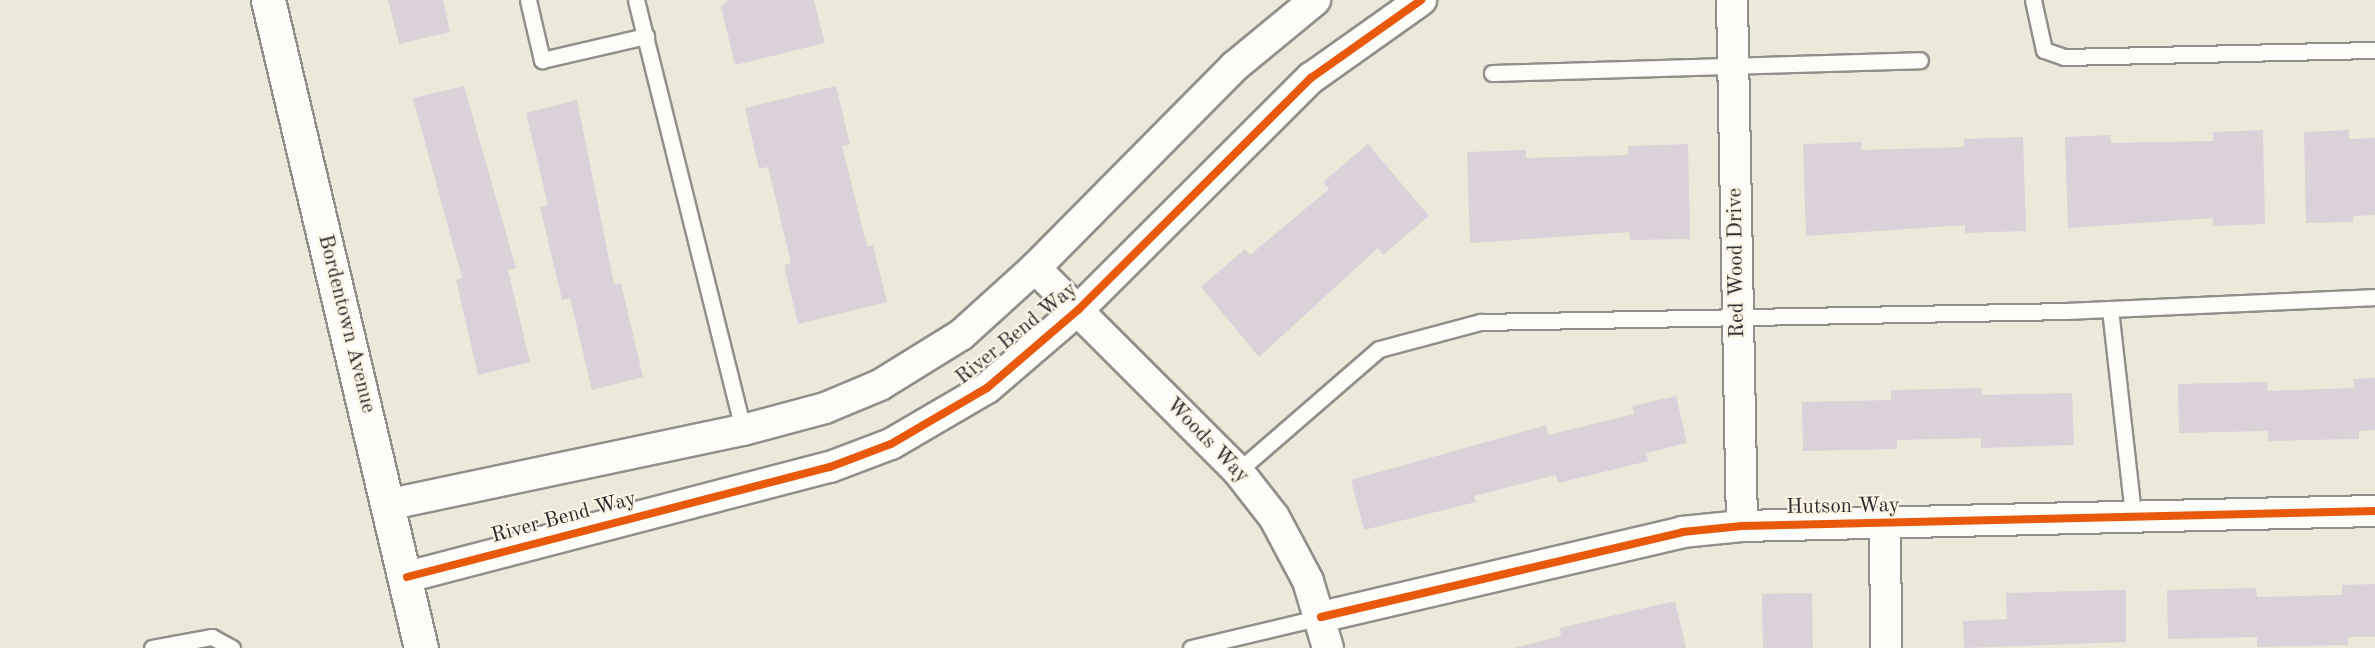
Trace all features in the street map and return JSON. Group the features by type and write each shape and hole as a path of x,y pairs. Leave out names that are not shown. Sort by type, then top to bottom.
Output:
{"main road":[{"name":"Bordentown Avenue","path":"268,0 391,504 421,648"}],"street":[{"name":"River Bend Way","path":"391,504 743,430 825,408 880,385 961,334 1035,268 1235,66 1316,0"},
{"name":"River Bend Way","path":"407,577 830,467 891,444 987,388 1078,310 1311,78 1421,0"},
{"name":"Red Wood Drive","path":"1732,0 1742,526"},
{"name":"Woods Way","path":"1035,268 1238,471 1274,517 1321,617 1328,648"},
{"name":"Hutson Way","path":"1321,617 1682,532 1742,526 1885,526 2133,513 2375,511"},
{"path":"1885,526 1886,648"}],"lane":[{"path":"528,0 542,60 646,36"},
{"path":"636,0 743,430"},
{"path":"2033,0 2044,50 2064,57 2375,50"},
{"path":"1492,73 1920,60"},
{"path":"1238,471 1379,349 1480,322 2110,309 2375,297"},
{"path":"2110,309 2133,513"},
{"path":"1191,648 1321,617"},
{"path":"152,648 212,637 232,648"}],"building":[{"path":"388,0 443,0 450,32 399,44"},
{"path":"728,0 814,0 825,43 735,65 721,7"},
{"path":"464,86 516,268 508,270 530,362 478,375 456,280 462,278 413,98"},
{"path":"836,86 850,144 842,146 867,247 873,245 887,302 798,324 784,265 791,263 768,167 759,169 745,108"},
{"path":"577,100 614,284 621,283 643,377 592,390 570,298 562,300 540,207 548,205 526,113"},
{"path":"2263,130 2265,224 2213,226 2213,218 2068,228 2065,137 2110,135 2111,143 2213,141 2213,132"},
{"path":"2349,130 2349,139 2375,138 2375,215 2353,216 2353,222 2306,223 2304,132"},
{"path":"2023,137 2026,231 1965,233 1965,225 1806,236 1803,144 1862,142 1861,150 1964,147 1964,139"},
{"path":"1368,144 1429,216 1383,255 1378,248 1259,357 1201,287 1245,249 1250,255 1329,189 1323,182"},
{"path":"1688,144 1690,239 1630,240 1629,232 1470,243 1467,152 1526,150 1526,158 1628,155 1628,146"},
{"path":"2375,378 2375,430 2359,431 2359,439 2268,441 2268,431 2179,433 2178,384 2267,382 2268,391 2354,388 2353,379"},
{"path":"1982,388 1982,395 2072,393 2074,445 1981,448 1981,438 1897,440 1897,449 1803,451 1802,402 1891,400 1891,390"},
{"path":"1676,396 1687,443 1646,453 1648,461 1558,483 1556,475 1474,496 1476,502 1364,530 1351,480 1546,425 1548,435 1634,414 1632,406"},
{"path":"2375,584 2375,637 2348,637 2348,645 2257,647 2257,637 2168,639 2167,590 2256,588 2257,597 2342,595 2342,585"},
{"path":"2126,590 2126,642 1964,648 1963,621 2007,619 2006,593"},
{"path":"1812,593 1813,648 1763,648 1762,594"},
{"path":"1675,601 1686,648 1514,648 1561,636 1560,628"}],"cycle path":[{"path":"407,577 830,467 891,444 987,388 1078,310 1311,78 1421,0"},
{"path":"1321,617 1682,532 1742,526 2375,511"}]}
